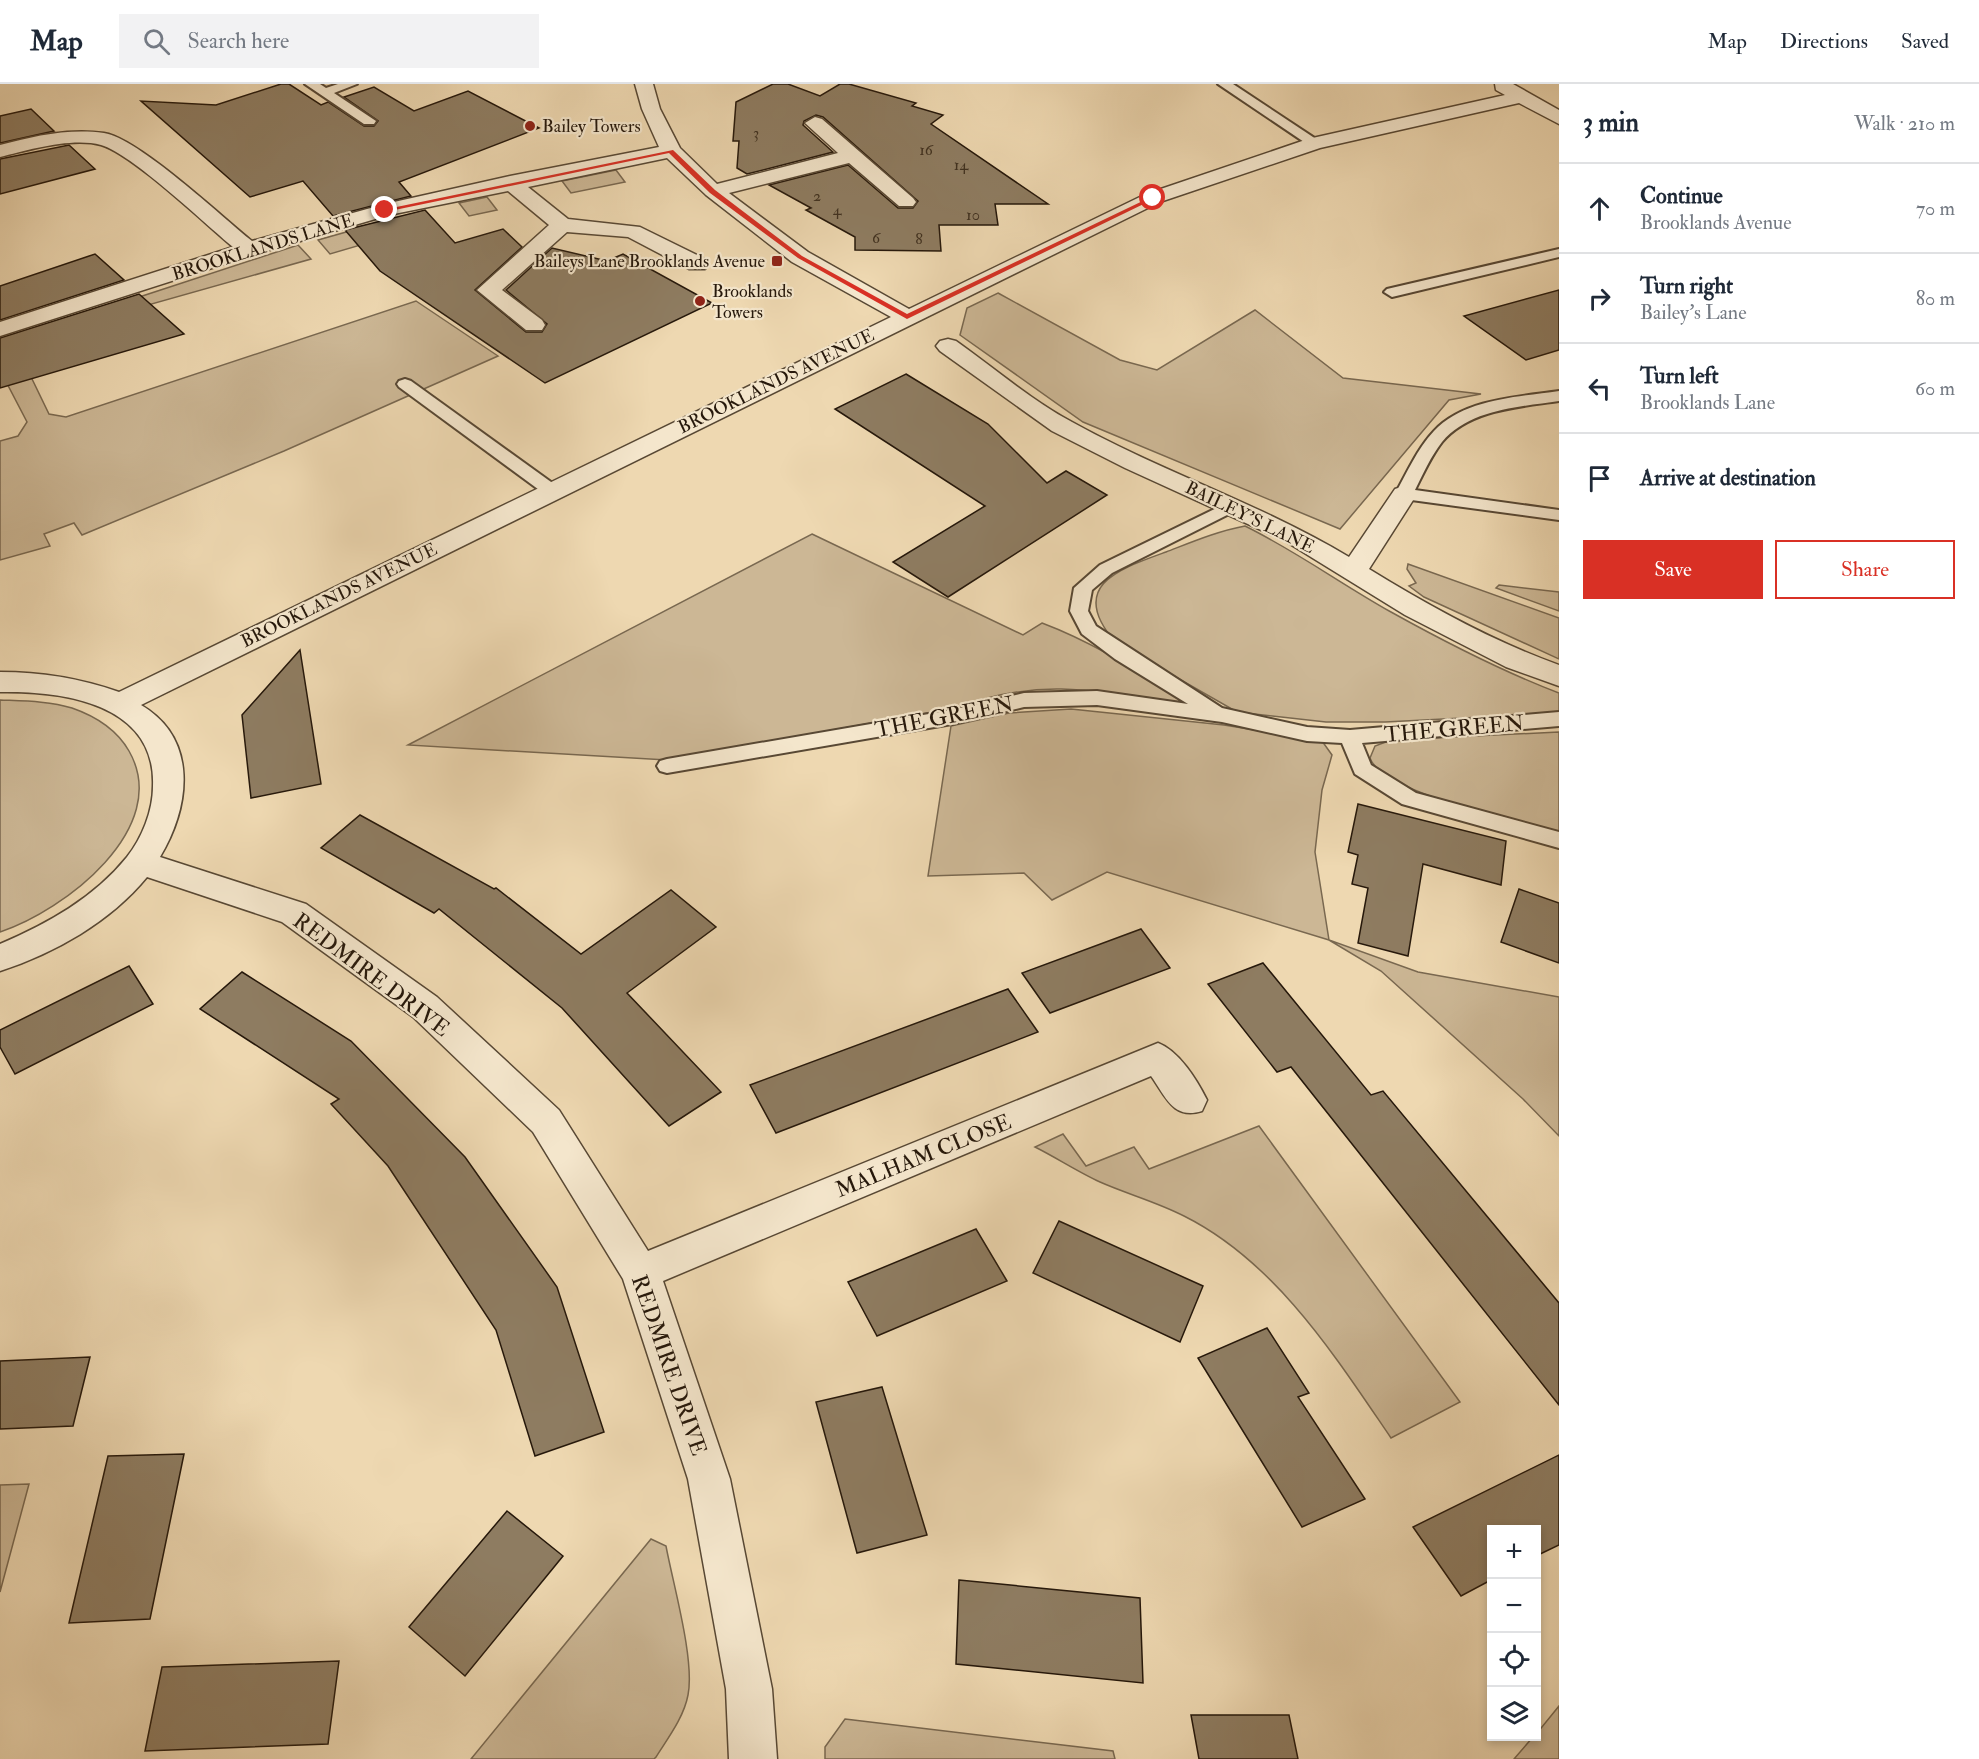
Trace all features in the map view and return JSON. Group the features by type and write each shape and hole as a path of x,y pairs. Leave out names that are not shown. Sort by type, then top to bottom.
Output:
{"street":[{"path":"644,84 651,109 670,151 712,191 800,257 907,317"},
{"path":"1499,84 1559,118"},
{"name":"BROOKLANDS AVENUE","path":"120,703 1153,198 1315,143 1521,97"},
{"path":"815,123 906,202"},
{"path":"0,151 52,140 104,139 132,153 248,249"},
{"name":"BROOKLANDS LANE","path":"0,330 248,249 385,210 510,182 670,151"},
{"path":"712,191 852,156"},
{"path":"510,182 562,225 633,231 697,264"},
{"path":"534,326 488,290 562,225"},
{"name":"BAILEY'S LANE","path":"948,346 1061,426 1134,463 1293,535 1415,609 1506,654 1559,676"},
{"path":"1353,572 1404,494"},
{"path":"0,682 52,682 86,688 120,703 140,716 158,735 168,759 171,786 166,814 153,844 140,862 104,900 69,925 30,946 0,958"},
{"name":"REDMIRE DRIVE","path":"140,862 294,913 425,1007 546,1121 640,1272 709,1479 749,1689 753,1759"},
{"name":"MALHAM CLOSE","path":"640,1272 1158,1058 1189,1100"}],"lane":[{"path":"311,84 369,121"},
{"path":"325,92 351,84"},
{"path":"1224,84 1315,143"},
{"path":"1392,292 1559,253"},
{"path":"405,384 552,491"},
{"path":"1559,396 1482,412 1454,422 1427,450 1404,494 1559,515"},
{"name":"THE GREEN","path":"1222,716 1122,654 1089,630 1079,611 1083,588 1106,568 1231,506"},
{"name":"THE GREEN","path":"667,766 952,717 1024,700 1097,698 1222,716 1306,734 1350,738 1559,719"},
{"name":"THE GREEN","path":"1350,738 1362,769 1409,799 1559,840"}],"shaded area":[{"path":"616,170 625,182 571,193 562,181"},
{"path":"487,197 497,210 469,216 459,203"},
{"path":"392,219 405,232 330,254 318,240"},
{"path":"298,245 311,259 127,311 121,303"},
{"path":"998,293 1120,360 1157,370 1255,310 1343,378 1481,394 1449,400 1340,529 1083,422 960,335 967,308"},
{"path":"416,301 498,356 284,451 82,535 74,523 44,534 50,546 0,560 0,441 18,436 27,422 0,370 18,350 49,414 66,417"},
{"path":"1245,526 1432,634 1495,666 1559,693 1559,713 1385,722 1326,722 1237,712 1116,643 1102,623 1096,607 1097,594 1116,573 1148,558 1215,534"},
{"path":"812,534 1023,635 1042,623 1063,631 1122,662 1198,708 1079,690 1022,691 960,707 667,760 408,745"},
{"path":"1408,564 1559,618 1559,659 1424,597 1409,586 1416,583 1407,569"},
{"path":"1499,585 1559,592 1559,611 1496,588"},
{"path":"0,700 63,706 81,711 97,720 112,730 124,743 139,780 136,809 124,837 105,862 81,886 53,906 0,932"},
{"path":"1071,709 1224,725 1322,741 1332,755 1322,790 1315,852 1329,940 1107,872 1052,900 1024,873 928,876 951,726 1009,713"},
{"path":"1559,732 1559,832 1425,794 1399,783 1380,771 1370,758 1375,746 1391,740"},
{"path":"1329,940 1418,972 1559,997 1559,1136 1523,1099 1381,971"},
{"path":"1259,1126 1460,1402 1391,1438 1348,1375 1301,1314 1247,1259 1217,1235 1184,1216 1100,1182 1035,1147 1063,1134 1086,1166 1134,1147 1149,1169"},
{"path":"29,1484 0,1592 0,1485"},
{"path":"651,1539 666,1546 686,1642 689,1680 688,1695 683,1711 656,1757 654,1759 471,1759"},
{"path":"1559,1706 1559,1759 1514,1759 1530,1741 1541,1741 1541,1728"},
{"path":"845,1719 1113,1751 1115,1759 825,1759 825,1747"}],"building":[{"path":"281,84 289,84 321,105 328,102 364,126 374,126 378,121 344,97 374,87 414,111 468,91 539,128 399,182 411,196 333,216 303,181 250,197 141,101 216,105"},
{"path":"773,84 788,84 820,96 840,84 849,84 916,103 912,106 943,115 931,124 1048,204 995,204 998,225 939,225 941,251 855,250 855,237 806,210 811,208 769,185 848,165 898,208 913,208 918,201 823,117 816,115 804,121 803,125 833,152 747,174 737,168 739,141 733,141 736,102"},
{"path":"31,109 54,131 0,143 0,116"},
{"path":"69,145 95,169 0,194 0,159"},
{"path":"425,210 455,243 503,229 522,247 475,290 526,332 542,332 547,324 506,290 552,248 607,261 623,254 712,303 545,383 380,271 345,230"},
{"path":"95,254 124,280 0,320 0,286"},
{"path":"1559,290 1559,350 1526,360 1464,316"},
{"path":"139,294 184,334 0,388 0,338"},
{"path":"906,374 988,424 1047,483 1066,471 1107,495 948,597 893,562 985,506 835,409"},
{"path":"300,650 321,784 251,798 242,715"},
{"path":"1358,804 1506,841 1501,885 1423,864 1408,956 1358,943 1368,888 1352,884 1358,855 1348,852"},
{"path":"360,815 494,889 496,888 581,954 671,890 716,927 627,993 721,1092 669,1126 562,1008 439,909 434,913 321,848"},
{"path":"1519,889 1559,903 1559,963 1501,942"},
{"path":"1141,929 1170,968 1050,1013 1022,973"},
{"path":"1263,963 1371,1095 1383,1091 1559,1303 1559,1405 1291,1067 1277,1072 1208,984"},
{"path":"129,966 153,1004 15,1074 0,1047 0,1030"},
{"path":"242,972 351,1041 465,1157 557,1287 604,1432 535,1456 496,1330 388,1166 331,1104 339,1099 200,1009"},
{"path":"1008,989 1038,1032 776,1133 750,1085"},
{"path":"1059,1221 1203,1286 1180,1342 1033,1273"},
{"path":"976,1229 1007,1281 877,1336 848,1282"},
{"path":"1267,1328 1309,1393 1298,1397 1365,1499 1302,1527 1198,1358"},
{"path":"90,1357 73,1426 0,1429 0,1361"},
{"path":"882,1387 927,1535 857,1553 816,1402"},
{"path":"184,1454 150,1619 69,1623 108,1456"},
{"path":"1559,1455 1559,1545 1541,1554 1541,1525 1487,1525 1487,1582 1461,1596 1413,1527"},
{"path":"507,1511 563,1556 465,1676 409,1627"},
{"path":"959,1580 1140,1598 1143,1683 956,1664"},
{"path":"339,1661 328,1744 145,1751 162,1667"},
{"path":"1191,1715 1289,1715 1298,1759 1199,1759"}],"place":[{"name":"Bailey Towers","path":"530,126"},
{"name":"Baileys Lane Brooklands Avenue","path":"777,261"},
{"name":"Brooklands Towers","path":"700,301"}],"route":[{"path":"385,210 510,182 670,151 712,191 800,257 907,317 1153,198"}]}
